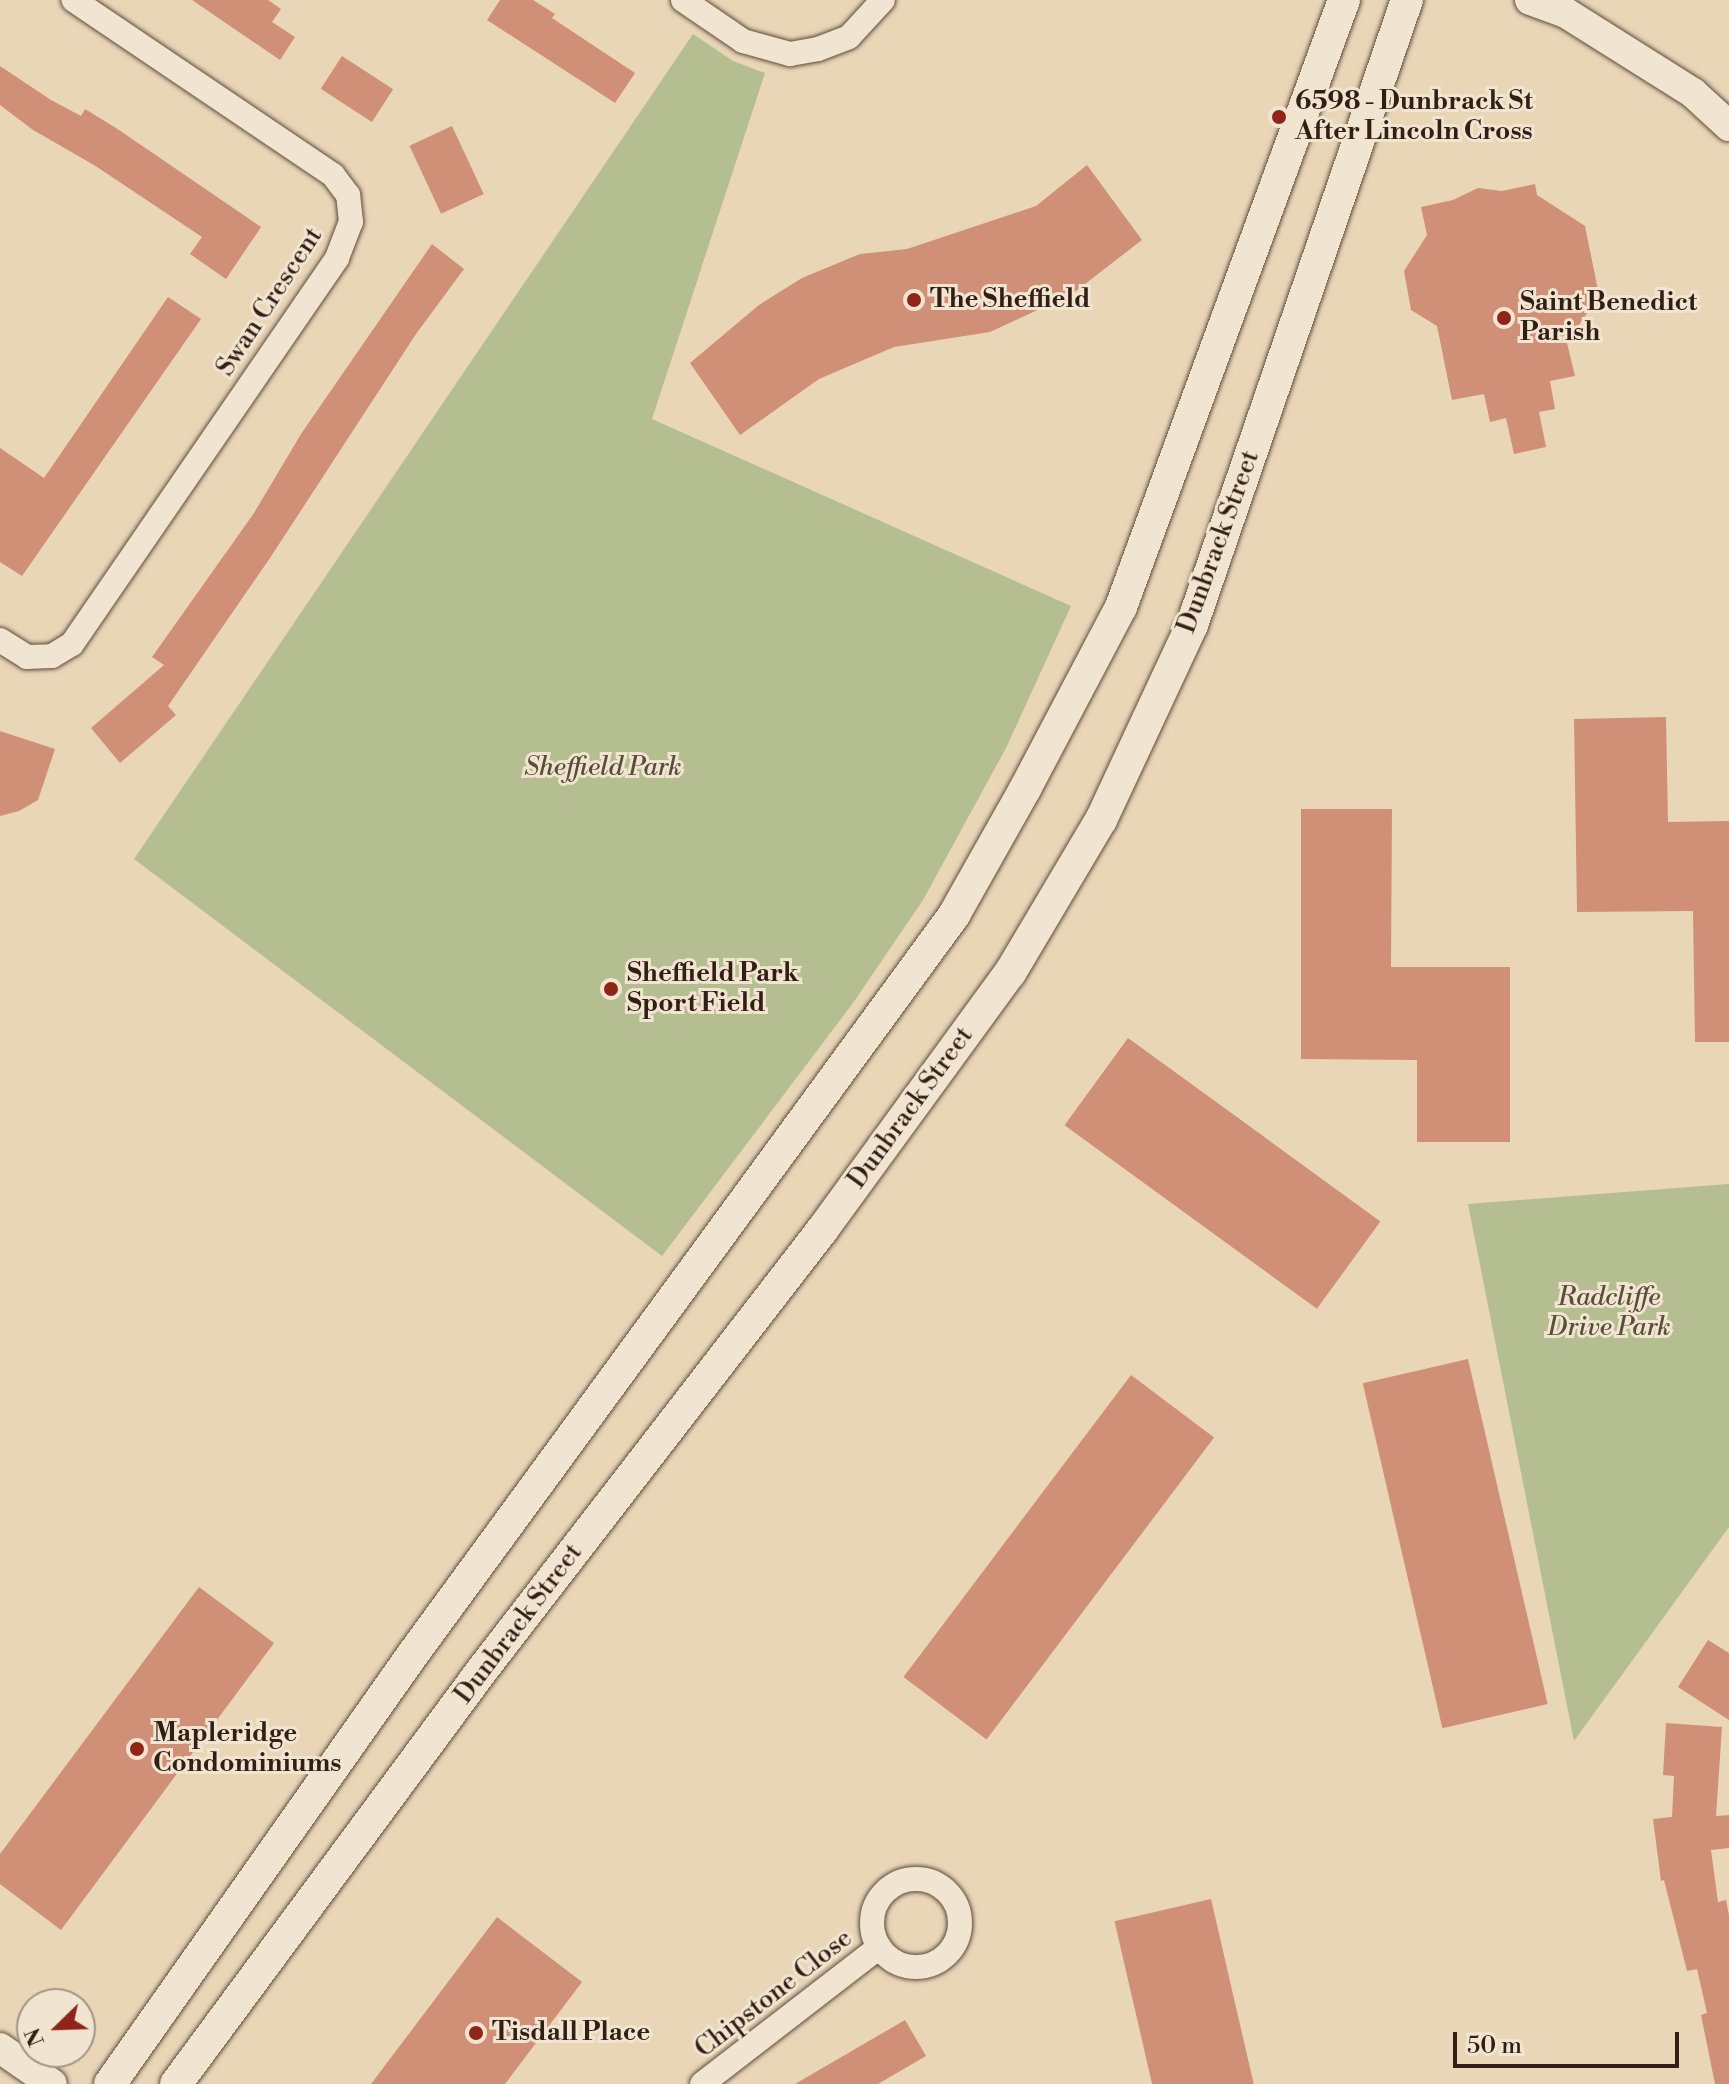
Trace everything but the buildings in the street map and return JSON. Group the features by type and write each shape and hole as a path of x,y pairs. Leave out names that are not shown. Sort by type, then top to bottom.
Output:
{"main road":[{"path":"110,2084 413,1654 954,915 1121,607 1344,0"},
{"name":"Dunbrack Street","path":"176,2084 483,1669 823,1229 1010,973 1101,820 1192,625 1407,0"}],"street":[{"path":"683,0 743,41 790,54 818,49 849,37 883,0"},
{"path":"1530,0 1566,13 1693,93 1729,126"},
{"name":"Swan Crescent","path":"0,640 27,657 52,656 72,644 337,258 351,222 348,195 333,175 76,1"},
{"name":"Chipstone Close","path":"702,2084 879,1947"},
{"path":"0,2048 52,2084"}],"green space":[{"name":"Sheffield Park","path":"693,34 733,61 765,73 652,419 1071,606 1006,748 923,900 853,1003 662,1256 134,859"},
{"name":"Radcliffe Drive Park","path":"1729,1184 1729,1527 1574,1741 1468,1204"}],"place":[{"name":"6598 - Dunbrack St After Lincoln Cross","path":"1279,117"},
{"name":"The Sheffield","path":"914,300"},
{"name":"Saint Benedict Parish","path":"1504,318"},
{"name":"Sheffield Park Sport Field","path":"611,989"},
{"name":"Mapleridge Condominiums","path":"137,1749"},
{"name":"Tisdall Place","path":"476,2033"}]}
